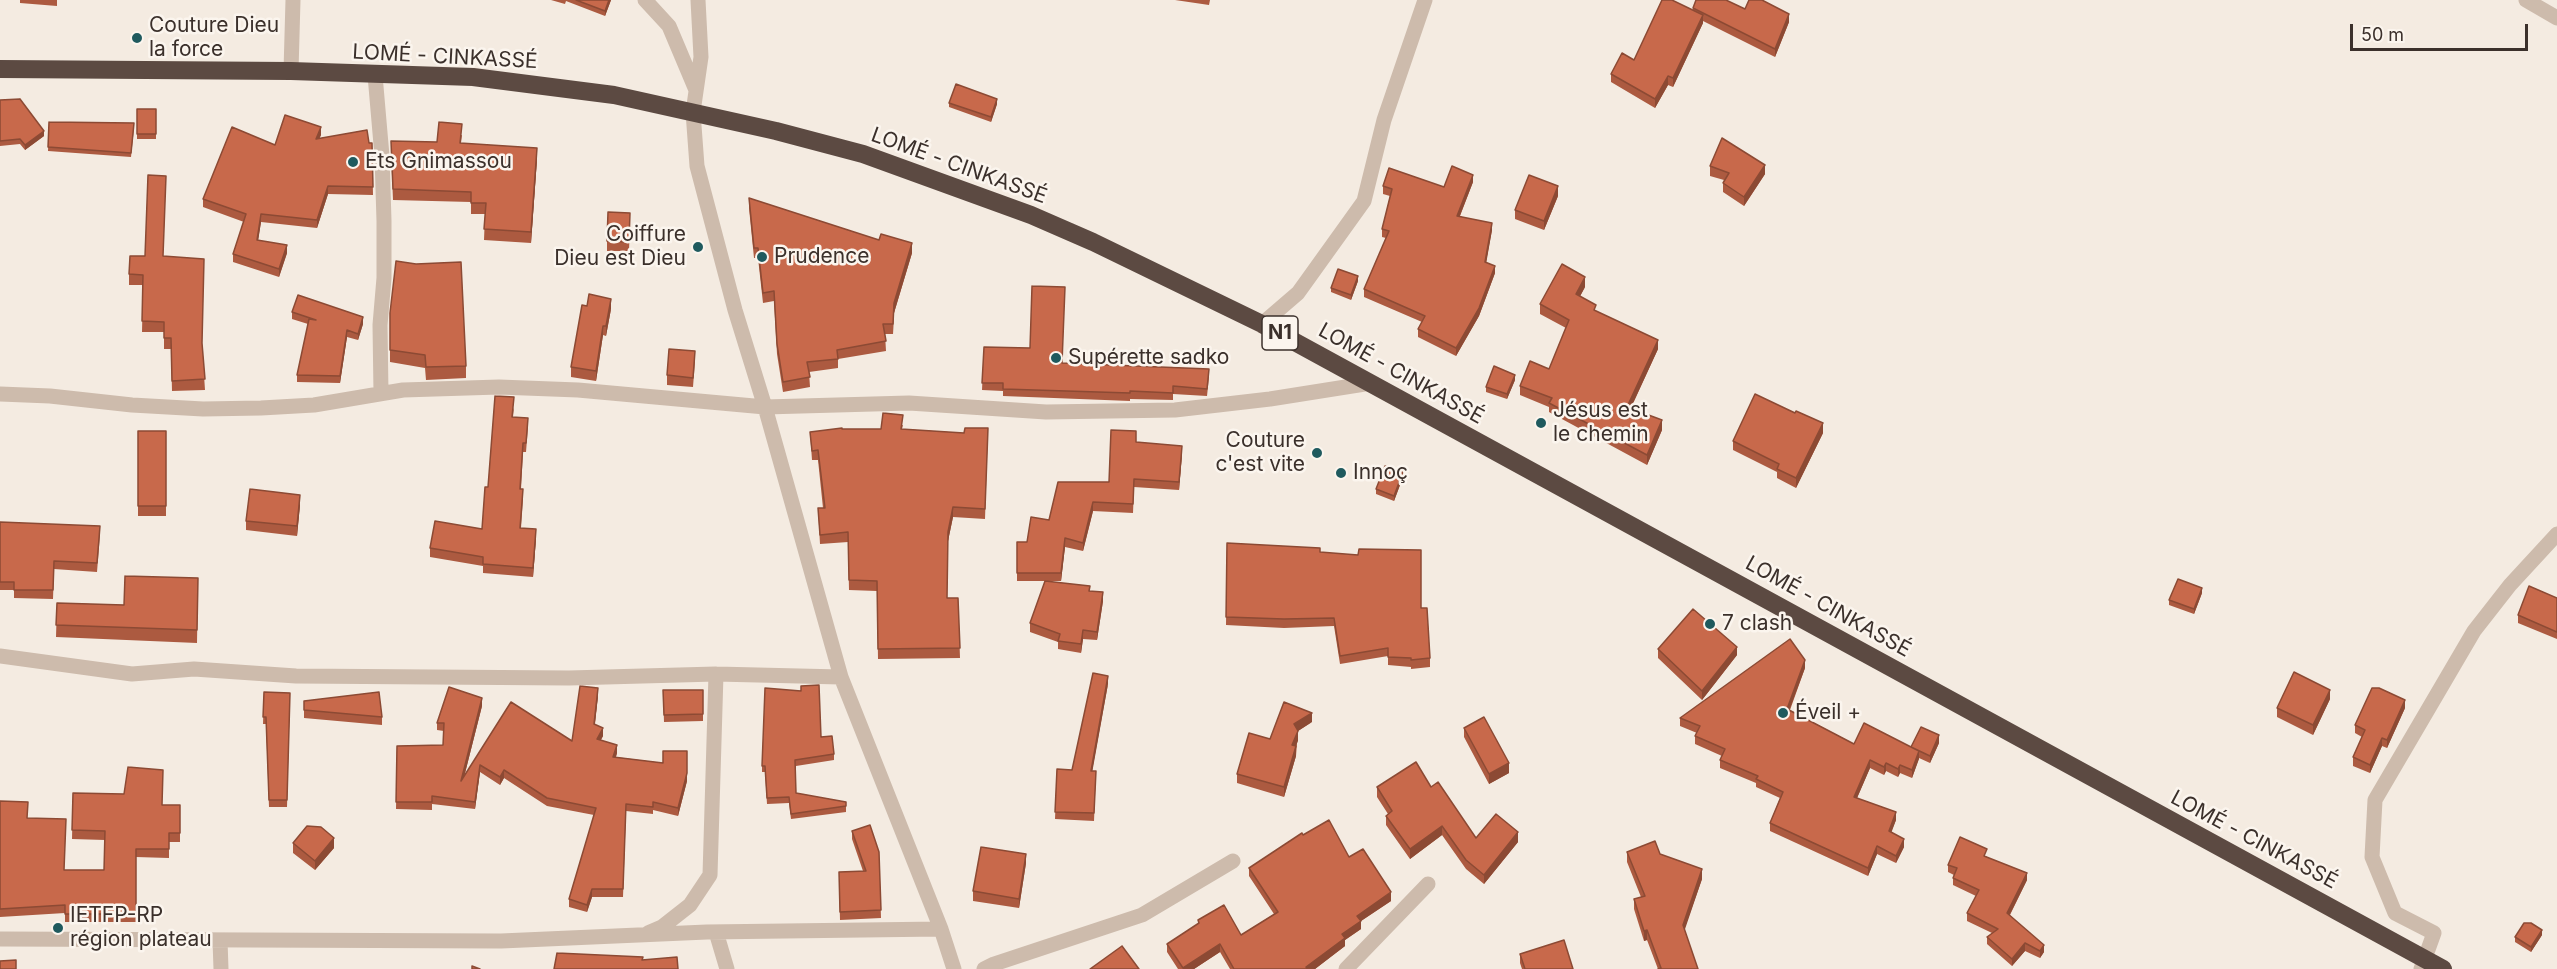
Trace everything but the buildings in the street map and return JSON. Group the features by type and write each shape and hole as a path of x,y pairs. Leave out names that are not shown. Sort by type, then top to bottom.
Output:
{"highway":[{"name":"LOMÉ - CINKASSÉ","path":"0,69 291,70 473,77 614,95 776,131 863,154 1030,215 1093,242 1262,324 2423,963 2443,969"}],"street":[{"path":"291,70 293,0"},
{"path":"645,0 669,26 696,92"},
{"path":"698,0 701,57 693,112 697,166 735,310 765,407 841,677 941,929 954,969"},
{"path":"1262,324 1298,293 1364,201 1384,120 1425,0"},
{"path":"2526,0 2557,18"},
{"path":"375,75 384,221 384,278 380,325 381,393"},
{"path":"0,394 203,409 314,405 403,390 510,387 578,390 765,407 909,403 1046,412 1175,410 1270,399 1371,383"},
{"path":"2423,963 2434,933 2396,912 2372,857 2375,800 2474,631 2510,585 2557,534"},
{"path":"0,656 132,674 194,669 308,676 569,678 716,674 841,677"},
{"path":"645,934 662,927 690,904 710,874 716,674"},
{"path":"984,969 1142,915 1233,861"},
{"path":"1346,969 1428,884"},
{"path":"0,939 501,941 716,932 941,929"},
{"path":"716,932 727,969"},
{"path":"220,940 221,969"}],"place":[{"name":"Couture Dieu la force","path":"137,38"},
{"name":"Ets Gnimassou","path":"353,162"},
{"name":"Coiffure Dieu est Dieu","path":"698,247"},
{"name":"Prudence","path":"762,257"},
{"name":"Supérette sadko","path":"1056,358"},
{"name":"Jésus est le chemin","path":"1541,423"},
{"name":"Couture c'est vite","path":"1317,453"},
{"name":"Innoç","path":"1341,473"},
{"name":"7 clash","path":"1710,624"},
{"name":"Éveil +","path":"1783,713"},
{"name":"IETFP-RP région plateau","path":"58,928"}]}
